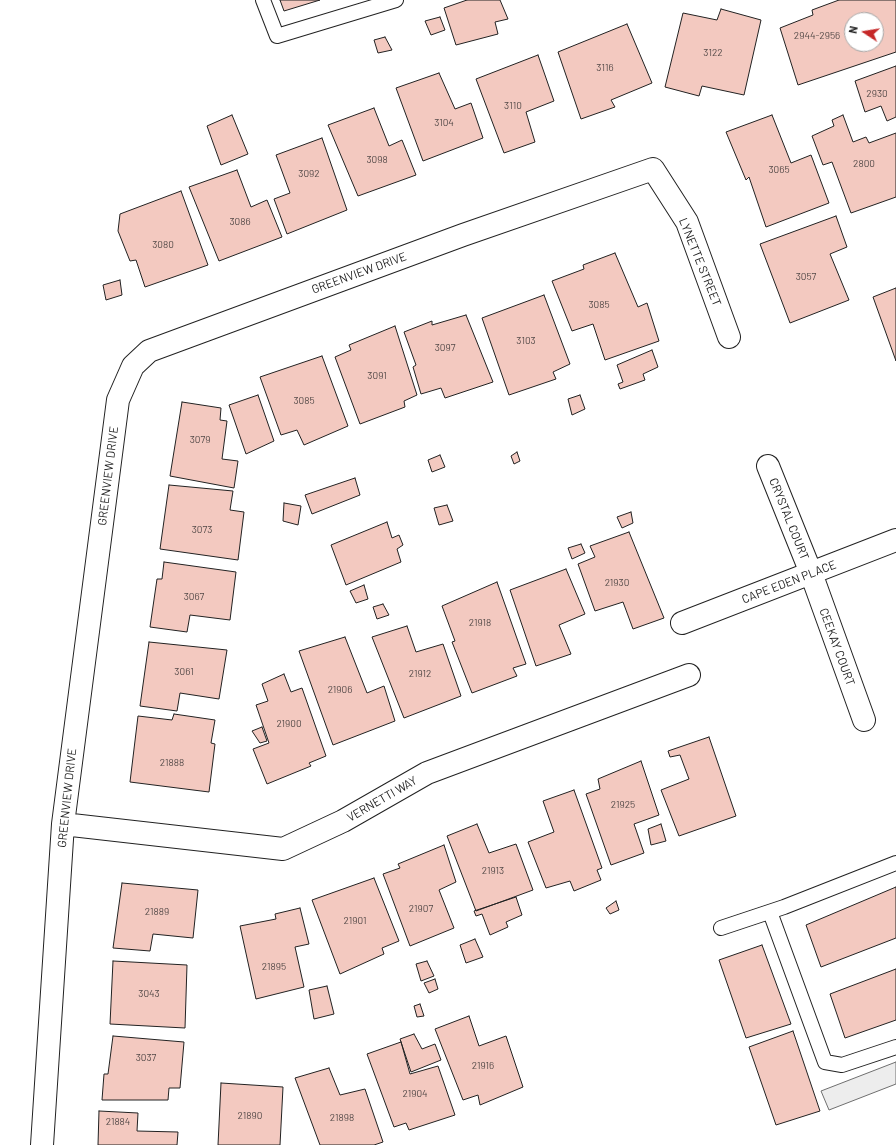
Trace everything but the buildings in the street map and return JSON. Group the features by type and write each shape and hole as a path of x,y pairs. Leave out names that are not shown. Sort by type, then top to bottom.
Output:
{"street":[{"name":"LYNETTE STREET","path":"653,169 687,222 729,337"},
{"name":"GREENVIEW DRIVE","path":"42,1145 63,824 118,400 133,366 149,351 463,235 653,169"},
{"name":"CRYSTAL COURT","path":"768,466 811,573"},
{"name":"CAPE EDEN PLACE","path":"682,623 896,540"},
{"name":"CEEKAY COURT","path":"811,573 864,720"},
{"name":"VERNETTI WAY","path":"63,824 283,848 344,821 427,773 689,675"}],"lane":[{"path":"263,0 277,36 380,2 396,0"},
{"path":"721,928 770,912 896,864"},
{"path":"770,912 825,1062 842,1065 896,1047"}],"shaded area":[{"path":"896,1062 896,1084 829,1110 821,1091"}]}
